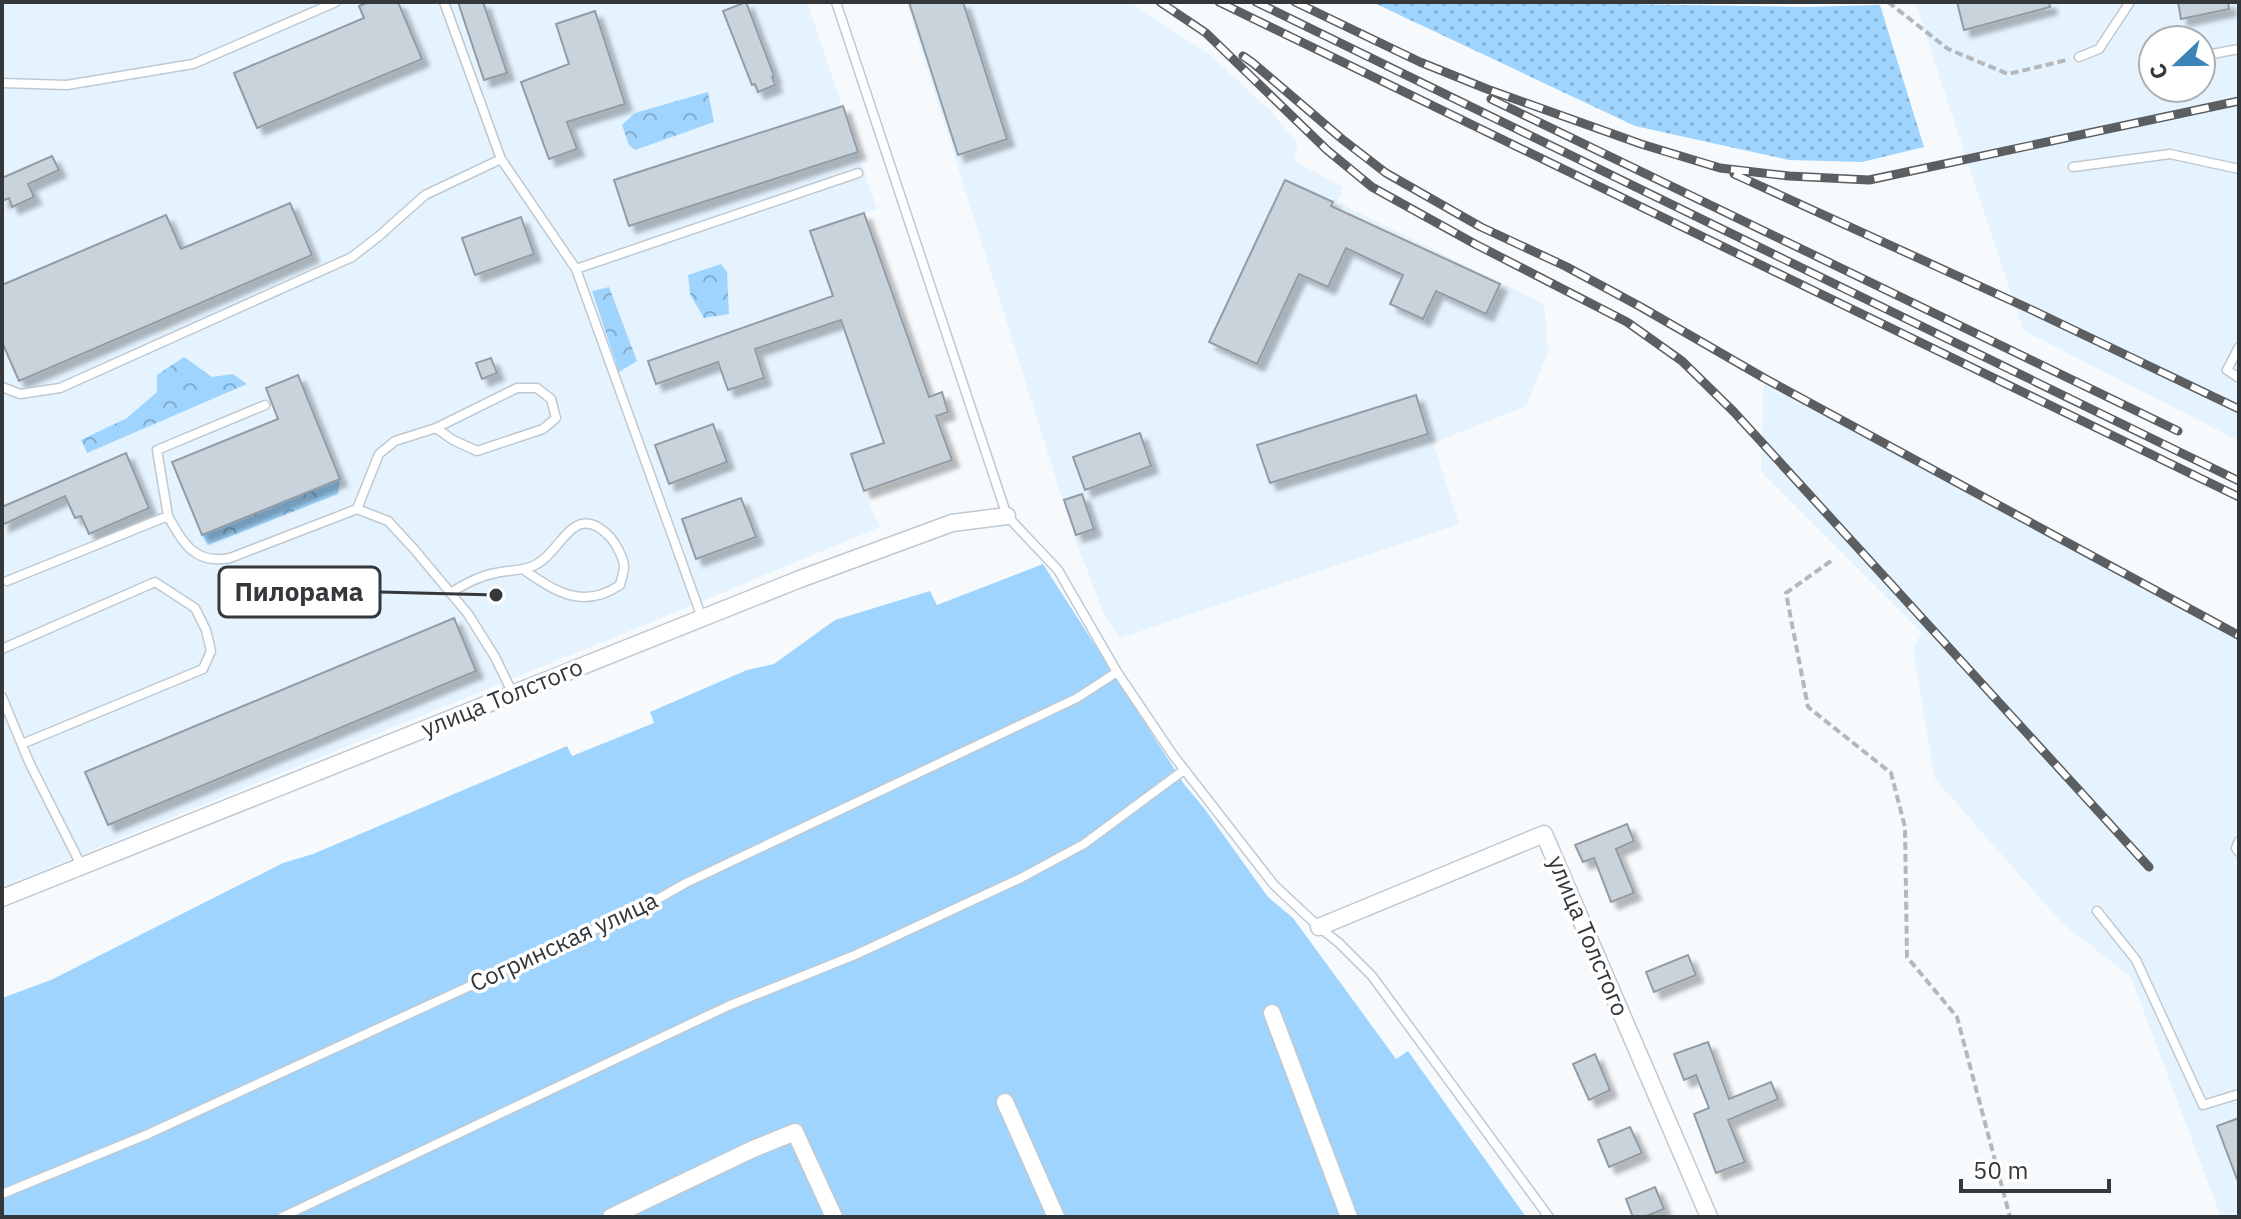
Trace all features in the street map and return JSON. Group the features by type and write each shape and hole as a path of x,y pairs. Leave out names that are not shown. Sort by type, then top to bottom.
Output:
{"street":[{"name":"улица Толстого","path":"2,898 800,579 952,523 1007,516"},
{"name":"улица Толстого","path":"1319,927 1544,834 1709,1217"},
{"path":"1272,1013 1349,1217"},
{"path":"1005,1102 1056,1217"},
{"path":"611,1217 795,1132 834,1217"}],"lane":[{"path":"2,83 67,85 193,64 322,5 336,2"},
{"path":"444,2 501,159 576,269 702,618"},
{"path":"836,2 1007,516 1058,570 1117,672 1184,770 1274,885 1372,976 1549,1217"},
{"path":"2079,57 2099,49 2130,2"},
{"path":"2217,53 2239,49"},
{"path":"2073,167 2170,154 2239,169"},
{"path":"2,387 20,394 60,388 352,257 425,195 501,159"},
{"path":"576,269 858,173"},
{"path":"2239,347 2227,370 2239,378"},
{"path":"357,509 379,454 395,441 436,428 517,388 537,388 551,399 556,418 543,429 477,451 436,428"},
{"path":"265,405 157,450 168,516 183,542 204,559 218,561 357,509 388,521 468,614 495,657 513,694"},
{"path":"7,581 168,516"},
{"path":"450,593 493,573 524,570 538,564 550,555 570,528 583,524 595,525 613,540 624,565 620,585 608,593 582,598 552,589 524,570"},
{"path":"2,649 155,582 195,608 206,630 211,651 203,669 22,744"},
{"name":"Согринская улица","path":"2,1194 146,1135 626,917 700,877 1077,698 1117,672"},
{"path":"2,697 81,865"},
{"path":"282,1217 728,1006 855,955 1021,878 1084,844 1184,770"},
{"path":"2239,841 2236,848 2239,852"},
{"path":"2097,911 2136,960 2203,1105 2239,1094"}],"path":[{"path":"1888,2 1948,49 2008,74 2079,57"},
{"path":"1831,561 1786,593 1808,707 1891,773 1905,827 1907,957 1957,1017 2010,1217"}],"shaded area":[{"path":"2,2 807,2 877,209 864,213 929,396 942,392 948,412 936,417 952,460 864,491 880,527 2,887"},
{"path":"906,2 1129,2 1209,54 1271,111 1298,144 1294,161 1343,187 1337,202 1544,304 1548,352 1526,406 1433,443 1459,524 1120,638 1105,617 1074,536"},
{"path":"1915,2 2239,2 2239,441 2023,330"},
{"path":"1764,378 2239,636 2239,1217 2221,1217 2131,977 2062,923 1935,779 1913,647 1922,633 1761,472"}],"green space":[{"path":"1372,2 1617,2 1804,7 1880,5 1924,147 1862,162 1789,160 1635,126"},
{"path":"708,92 714,122 635,150 629,145 622,125 635,113"},
{"path":"721,264 727,272 729,314 704,318 690,294 688,275"},
{"path":"609,287 637,361 619,372 592,291"},
{"path":"184,357 212,377 233,374 247,384 87,453 81,440 127,418 157,392 157,375"},
{"path":"340,479 338,494 208,545 202,535"},
{"path":"1043,564 1184,784 1268,897 1293,918 1396,1059 1408,1051 1526,1217 2,1217 2,998 51,980 283,863 313,854 567,746 572,756 654,723 650,712 747,670 774,664 835,620 930,591 937,605"}],"building":[{"path":"369,2 398,2 422,59 257,128 234,73 364,18 359,6"},
{"path":"458,2 483,2 507,73 484,80"},
{"path":"746,2 774,76 775,85 758,92 755,84 752,85 723,11"},
{"path":"909,2 963,2 1007,139 958,155"},
{"path":"1957,2 2049,2 2050,7 1964,30"},
{"path":"2178,2 2228,2 2229,9 2181,19"},
{"path":"595,11 625,104 567,122 577,149 549,159 521,82 569,64 556,24"},
{"path":"843,106 858,152 629,226 614,180"},
{"path":"52,156 59,170 28,184 34,197 12,207 9,198 2,201 2,178"},
{"path":"1285,180 1333,202 1331,206 1500,284 1486,314 1436,291 1423,319 1390,304 1403,275 1346,248 1328,287 1299,274 1257,364 1209,342"},
{"path":"290,203 312,255 19,381 2,342 2,285 166,215 181,249"},
{"path":"864,213 929,397 942,392 948,412 936,416 952,460 864,491 851,454 884,443 841,320 755,349 764,378 728,390 718,362 656,384 648,361 833,296 810,231"},
{"path":"521,217 534,254 475,275 462,238"},
{"path":"491,358 497,373 482,379 476,363"},
{"path":"298,375 340,479 202,535 172,462 278,419 266,388"},
{"path":"1416,395 1428,434 1270,483 1257,445"},
{"path":"713,424 727,462 669,484 655,445"},
{"path":"1140,433 1151,466 1085,490 1073,457"},
{"path":"126,453 149,508 89,534 81,516 75,518 65,496 2,525 2,507"},
{"path":"1082,494 1094,529 1076,535 1064,500"},
{"path":"741,498 756,537 696,559 682,519"},
{"path":"454,618 476,671 108,825 85,772"},
{"path":"1627,824 1634,841 1616,849 1634,893 1611,902 1594,858 1583,862 1575,845"},
{"path":"1688,955 1696,975 1654,992 1646,972"},
{"path":"1708,1042 1729,1099 1771,1082 1778,1099 1728,1120 1745,1162 1716,1173 1694,1114 1709,1108 1696,1075 1684,1080 1674,1054"},
{"path":"1595,1054 1610,1090 1589,1100 1573,1064"},
{"path":"2239,1118 2239,1179 2237,1179 2217,1126"},
{"path":"1630,1127 1642,1153 1609,1167 1598,1140"},
{"path":"1655,1187 1664,1209 1644,1217 1633,1217 1626,1199"}],"railway":[{"path":"1160,2 1206,33 1327,150 1372,187 1627,322 1682,361 1734,412 2149,867"},
{"path":"1219,2 2239,497"},
{"path":"1256,2 2239,481"},
{"path":"1295,2 1420,62 1641,144 1720,168 1789,176 1869,180 2239,101"},
{"path":"1243,56 1386,173 1481,227 1565,266 1641,307 1764,378 2238,635"},
{"path":"1491,99 2178,431"},
{"path":"1734,174 2032,310 2239,409"}],"place":[{"name":"Пилорама","path":"496,595"}]}
